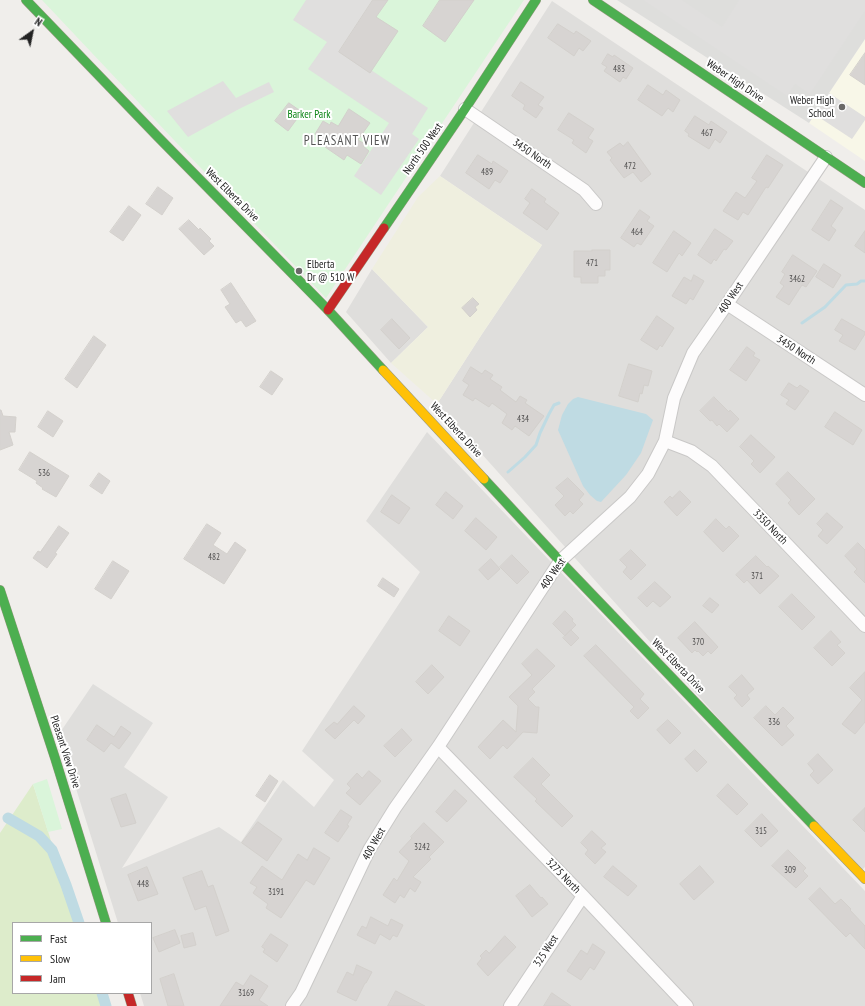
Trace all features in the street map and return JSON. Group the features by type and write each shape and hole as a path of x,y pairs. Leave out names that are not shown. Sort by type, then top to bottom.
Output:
{"main road":[{"name":"West Elberta Drive","path":"26,0 328,310 560,561 864,876"},
{"name":"North 500 West","path":"328,310 465,109 536,0"},
{"name":"Weber High Drive","path":"593,0 865,183"},
{"name":"Pleasant View Drive","path":"0,590 106,922"},
{"path":"128,994 132,1006"}],"street":[{"name":"3450 North","path":"465,109 584,190 596,204"},
{"name":"400 West","path":"292,1006 301,993 369,850 395,808 438,747 560,561 630,497 648,474 665,441 674,398 693,353 728,304 826,157"},
{"name":"3450 North","path":"728,304 865,395"},
{"name":"3350 North","path":"665,441 691,451 712,466 865,626"},
{"name":"3275 North","path":"438,747 583,896 687,1006"},
{"name":"325 West","path":"510,1006 583,896"}],"shaded area":[{"path":"306,0 377,0 344,52 428,108 412,134 419,139 381,195 354,176 389,123 308,69 327,42 293,20"},
{"path":"617,0 865,0 865,39 809,123"},
{"path":"643,0 682,0 722,27 739,0 865,0 865,11 810,94 795,84 787,96"},
{"path":"552,1 865,210 865,867 858,874 437,404 542,245 440,176"},
{"name":"Weber High School","path":"865,39 865,161 809,123"},
{"path":"223,81 236,98 269,82 274,92 188,137 167,111"},
{"path":"829,93 865,117 865,120 852,139 814,114"},
{"path":"372,269 428,327 391,363 346,312"},
{"path":"427,432 865,891 865,1006 144,1006 140,994 152,994 152,922 118,922 59,734 93,684 153,723 124,767 168,797 122,868 219,827 241,842 283,780 314,807 334,780 302,751 420,572 366,521"}],"green space":[{"name":"Barker Park","path":"42,0 524,0 326,298"},
{"path":"440,176 542,245 437,404 391,363 428,327 372,269 418,197"},
{"path":"47,779 62,829 48,832 33,784"},
{"path":"33,784 77,922 12,922 12,994 99,994 103,1006 0,1006 0,833"}],"water":[{"path":"578,397 646,414 653,420 641,453 626,475 601,502 597,501 590,495 583,486 558,430 562,415 568,404 573,399"}],"building":[{"path":"373,0 388,0 376,17 398,31 370,73 339,52"},
{"path":"440,0 474,0 445,42 423,26"},
{"path":"558,24 574,34 576,31 591,41 583,51 579,48 574,56 548,38"},
{"path":"865,53 865,85 850,75"},
{"path":"608,54 613,57 614,55 633,68 626,79 623,77 620,82 604,71 607,67 602,64"},
{"path":"521,82 544,97 538,105 543,108 536,118 523,109 525,105 512,96"},
{"path":"648,85 663,95 666,90 680,100 673,112 668,108 662,116 638,100"},
{"path":"289,103 302,112 288,131 275,121"},
{"path":"349,109 370,123 358,140 365,144 363,146 369,151 361,164 347,155 344,160 325,147 327,142 315,134 323,121 330,125 331,122 338,126"},
{"path":"569,113 594,129 588,138 593,141 586,153 572,143 574,140 558,130"},
{"path":"695,116 709,125 711,121 727,132 720,143 715,139 709,149 688,136 689,134 685,131"},
{"path":"628,142 651,174 641,182 633,172 624,178 610,160 612,158 607,152 620,143 623,146"},
{"path":"478,155 492,164 493,161 508,171 500,183 495,180 489,189 466,173"},
{"path":"767,155 783,165 768,188 766,187 748,215 743,212 738,220 723,211 736,192 745,198 757,181 752,178"},
{"path":"158,187 173,198 162,215 146,204"},
{"path":"532,189 546,199 544,202 559,213 547,230 523,213 530,203 525,199"},
{"path":"831,200 843,208 831,226 836,230 829,241 812,230"},
{"path":"129,206 141,215 123,241 110,232"},
{"path":"640,210 650,217 647,221 654,226 641,245 637,243 634,247 621,238"},
{"path":"189,220 211,239 209,241 214,246 204,255 179,229"},
{"path":"715,229 733,241 726,250 724,249 716,261 714,259 711,264 698,255"},
{"path":"674,231 691,243 682,256 679,253 667,272 653,263"},
{"path":"865,231 865,253 855,246"},
{"path":"610,250 610,270 605,270 605,276 598,276 598,283 581,283 581,277 574,277 574,251"},
{"path":"793,255 817,271 806,287 802,285 789,305 776,297 784,286 780,283 785,274 782,272"},
{"path":"824,264 841,275 833,288 816,277"},
{"path":"694,275 704,281 693,300 690,298 686,304 672,296 684,277 691,281"},
{"path":"231,283 256,321 246,327 241,320 236,323 225,307 230,304 221,290"},
{"path":"473,298 479,304 475,307 477,310 470,317 462,308"},
{"path":"657,316 674,328 662,347 660,345 657,350 641,340"},
{"path":"392,319 410,338 399,349 381,330"},
{"path":"842,319 865,332 855,350 839,341 843,335 835,330"},
{"path":"94,336 106,345 77,388 65,379"},
{"path":"747,347 755,353 753,356 760,360 746,381 730,370"},
{"path":"629,364 652,371 648,386 644,385 638,402 619,396"},
{"path":"471,367 482,374 485,370 493,375 490,379 502,387 500,390 516,402 520,396 527,400 525,403 544,416 529,436 515,426 512,430 502,423 507,414 492,403 489,407 475,398 473,401 463,395 469,385 463,381"},
{"path":"271,371 283,379 272,395 260,387"},
{"path":"789,383 797,388 800,385 809,391 795,410 786,404 789,400 781,395"},
{"path":"714,397 729,412 730,410 739,419 727,432 719,424 717,426 712,420 710,421 700,411"},
{"path":"0,410 3,416 16,417 15,432 9,432 13,445 0,450"},
{"path":"48,411 63,421 53,437 38,427"},
{"path":"835,412 862,430 853,445 825,427"},
{"path":"751,435 775,457 760,473 751,464 754,461 740,447"},
{"path":"30,452 69,476 56,497 42,489 43,488 36,483 37,481 19,470"},
{"path":"788,472 815,499 799,515 788,503 791,500 776,484"},
{"path":"99,473 110,481 102,494 90,486"},
{"path":"568,478 584,494 579,500 583,504 573,514 570,511 565,516 555,505 564,496 556,488"},
{"path":"680,491 691,502 677,516 664,502 670,496 672,498"},
{"path":"446,492 463,506 453,519 436,505"},
{"path":"392,495 410,508 399,524 381,512"},
{"path":"827,513 843,527 827,544 818,536 823,530 817,524"},
{"path":"476,518 497,537 486,550 465,531"},
{"path":"716,519 726,529 729,526 739,536 723,552 704,532"},
{"path":"207,524 221,533 213,545 227,554 235,542 246,550 224,584 184,559"},
{"path":"59,526 69,533 55,553 57,554 47,568 33,558 38,551 40,552"},
{"path":"858,543 865,550 865,583 854,572 857,569 845,556"},
{"path":"631,550 646,565 631,580 623,572 627,567 620,560"},
{"path":"512,555 529,572 517,584 500,567"},
{"path":"756,556 779,576 760,594 747,580 744,583 736,575"},
{"path":"491,559 500,569 488,580 479,570"},
{"path":"113,561 129,571 111,599 95,589"},
{"path":"383,578 399,589 394,597 378,586"},
{"path":"655,582 671,597 660,607 653,601 647,607 638,598"},
{"path":"792,594 815,617 802,630 779,607"},
{"path":"710,598 719,605 712,613 703,606"},
{"path":"565,611 573,619 572,621 576,625 565,636 553,624"},
{"path":"449,616 470,631 460,646 439,631"},
{"path":"695,622 718,647 711,654 708,651 703,656 695,650 692,653 678,638"},
{"path":"571,630 579,638 571,646 563,638"},
{"path":"831,631 841,642 837,645 845,653 832,666 814,648"},
{"path":"596,645 644,694 640,699 649,708 638,719 630,711 634,707 584,656"},
{"path":"537,649 555,666 532,689 535,692 528,699 536,707 539,707 537,733 523,732 507,749 503,745 490,759 478,747 503,720 516,732 518,706 509,697 532,675 522,664"},
{"path":"432,665 444,677 428,694 416,682"},
{"path":"865,672 865,722 855,734 842,724 862,700 850,688"},
{"path":"742,675 754,689 747,695 750,699 742,707 734,698 737,695 729,687"},
{"path":"354,706 365,716 358,724 354,720 335,739 325,730 334,722 337,724"},
{"path":"766,706 775,715 783,707 794,718 786,726 794,735 782,746 754,718"},
{"path":"668,720 681,733 670,744 657,730"},
{"path":"97,725 114,737 121,726 131,733 119,749 111,743 104,752 87,740"},
{"path":"402,729 412,740 395,757 384,746"},
{"path":"695,750 707,762 697,772 685,759"},
{"path":"818,754 833,770 818,784 810,775 814,771 808,764"},
{"path":"533,758 550,775 541,784 573,816 562,827 535,801 537,799 514,777"},
{"path":"369,771 381,781 360,805 346,793 351,788 347,784 357,773 362,778"},
{"path":"270,775 278,781 265,802 256,796"},
{"path":"728,784 748,804 737,815 717,796"},
{"path":"455,790 467,801 447,822 436,812"},
{"path":"126,794 136,823 121,827 111,799"},
{"path":"865,808 865,832 853,820"},
{"path":"341,810 352,817 347,825 349,826 338,842 325,833"},
{"path":"762,814 778,831 761,847 745,831"},
{"path":"258,822 282,839 267,861 242,843"},
{"path":"424,823 444,842 429,857 431,859 413,877 421,882 415,892 410,888 404,898 400,895 395,903 383,895 394,878 397,881 409,861 399,852"},
{"path":"592,831 606,844 601,848 606,852 595,864 585,854 588,850 581,843"},
{"path":"314,848 330,858 314,885 306,880 281,918 266,908 268,904 253,893 257,887 250,883 262,866 282,880 298,854 307,860"},
{"path":"788,850 806,868 803,871 808,876 796,888 772,866"},
{"path":"613,866 637,886 628,896 604,877"},
{"path":"700,866 714,882 694,900 680,884"},
{"path":"147,867 158,894 138,901 128,875"},
{"path":"202,871 208,887 213,885 229,931 216,936 206,906 195,910 183,878"},
{"path":"530,885 548,904 532,917 516,896"},
{"path":"820,888 835,904 841,899 865,926 865,949 850,933 846,937 809,899"},
{"path":"371,917 388,926 391,919 403,925 397,937 393,935 390,940 380,934 375,944 357,935 362,926 366,928"},
{"path":"175,930 180,943 159,952 153,938"},
{"path":"193,933 196,945 184,948 181,936"},
{"path":"271,934 288,945 277,962 263,952 265,949 262,947"},
{"path":"505,936 516,947 488,976 477,964 482,958 480,956 486,950 489,953"},
{"path":"593,944 605,952 594,970 590,967 581,980 567,971 581,950 587,954"},
{"path":"357,965 372,972 356,1001 337,992 347,972 353,975"},
{"path":"174,974 184,1006 168,1006 160,979"},
{"path":"251,975 268,986 259,1000 268,1006 220,1006 236,982 243,986"},
{"path":"396,991 425,1006 388,1006"},
{"path":"552,993 571,1006 544,1006"}],"waterway":[{"path":"802,323 825,307 846,285 857,284 861,281 865,281"},
{"path":"508,472 536,445 549,414 554,405 559,403"},
{"path":"8,818 39,836 52,850 79,922"},
{"path":"102,994 106,1006"}],"traffic: fast":[{"path":"26,0 328,310 383,370"},
{"path":"384,228 465,109 536,0"},
{"path":"593,0 865,183"},
{"path":"484,479 560,561 814,826"},
{"path":"0,590 55,758 106,922"}],"traffic: slow":[{"path":"383,370 484,479"},
{"path":"814,826 865,879"}],"traffic: jam":[{"path":"328,310 384,228"},
{"path":"128,994 132,1006"}],"place":[{"name":"Weber High School","path":"842,107"},
{"name":"Elberta Dr @ 510 W","path":"299,271"}],"district":[{"name":"PLEASANT VIEW","path":"347,141"}]}
